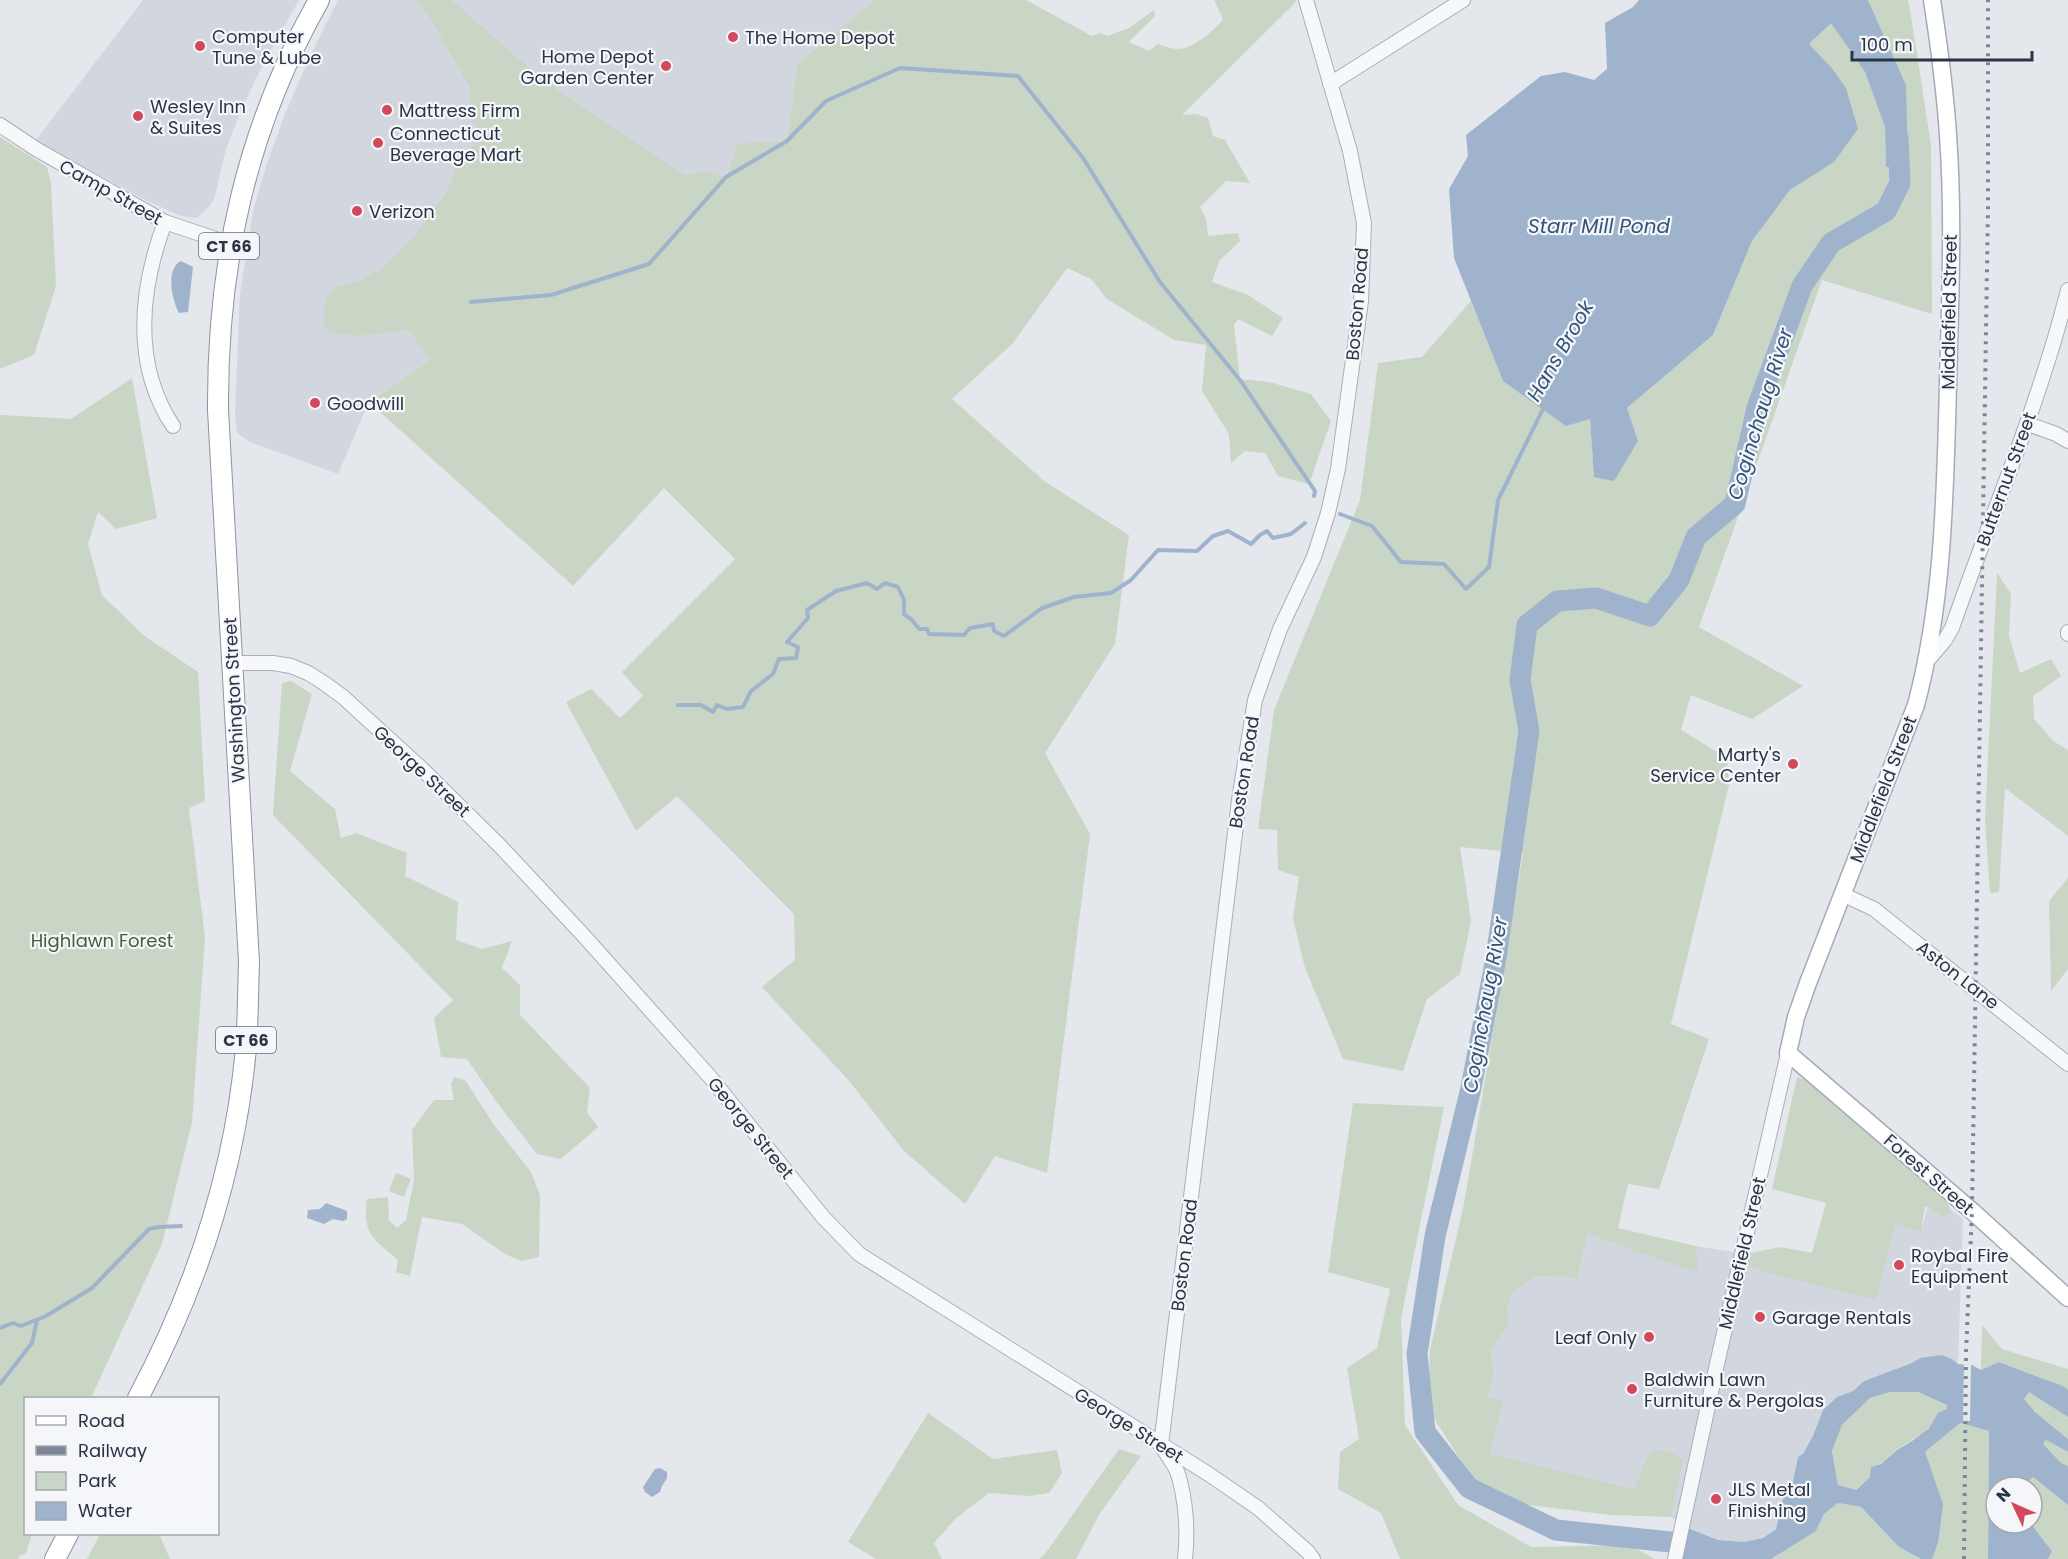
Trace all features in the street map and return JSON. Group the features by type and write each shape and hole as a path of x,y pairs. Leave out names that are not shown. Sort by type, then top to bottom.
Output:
{"highway":[{"name":"Washington Street","path":"139,1397 167,1343 199,1262 224,1177 241,1092 246,1048 249,962 218,410 218,365 230,244 247,170 291,56 319,0"},
{"path":"55,1559 67,1535"}],"main road":[{"name":"Middlefield Street","path":"1788,1053 1796,1017 1808,983 1905,736 1928,660 1941,554 1950,279 1948,137 1943,77 1932,0"},
{"name":"Forest Street","path":"1788,1053 1972,1211 2068,1298"}],"street":[{"name":"Boston Road","path":"1161,1445 1237,811 1255,700 1280,629 1314,557 1328,513 1338,470 1361,301 1364,223 1350,151 1306,0"},
{"path":"1330,84 1463,0"},
{"name":"Camp Street","path":"0,124 36,149 165,222 230,244"},
{"path":"165,222 156,244 146,291 144,336 146,359 156,396 173,426"},
{"name":"Butternut Street","path":"1928,660 1952,628 2028,424 2068,290"},
{"path":"2028,424 2068,441"},
{"name":"George Street","path":"232,663 273,663 291,666 308,673 343,697 421,768 501,847 584,936 710,1077 823,1217 859,1254 1210,1475 1258,1508 1313,1559"},
{"name":"Aston Lane","path":"1842,894 1874,909 2068,1064"},
{"name":"Middlefield Street","path":"1675,1559 1788,1053"},
{"path":"1161,1445 1178,1472 1187,1541 1185,1559"}],"shaded area":[{"path":"143,0 299,0 265,60 240,113 226,149 214,200 196,218 181,216 145,200 36,140"},
{"path":"338,0 416,0 417,4 427,13 470,89 468,115 481,132 475,145 462,151 445,195 415,235 381,269 358,281 335,287 360,336 409,330 431,359 369,402 338,474 250,442 237,433 235,412 240,294 253,211 285,114"},
{"path":"452,0 875,0 797,64 787,141 738,143 726,177 702,171 685,175 550,84"},
{"path":"1928,1207 1943,1217 1950,1209 1963,1219 1958,1364 1920,1358 1864,1381 1853,1391 1837,1397 1823,1410 1814,1436 1803,1455 1798,1457 1792,1486 1785,1490 1776,1528 1763,1538 1744,1542 1718,1540 1688,1528 1671,1517 1682,1459 1646,1459 1636,1489 1490,1454 1504,1401 1488,1398 1494,1374 1491,1352 1509,1323 1507,1307 1513,1293 1534,1276 1577,1278 1588,1234 1697,1272 1696,1246 1746,1254 1876,1300 1896,1224 1921,1230"}],"green space":[{"path":"416,0 452,0 550,84 685,175 702,171 726,177 738,143 787,141 797,64 875,0 1026,0 1092,36 1101,33 1107,36 1129,28 1154,10 1155,16 1129,42 1149,51 1158,44 1178,49 1184,48 1209,33 1223,19 1214,0 1296,0 1182,115 1196,114 1208,118 1213,136 1225,140 1250,183 1226,181 1200,207 1206,219 1208,236 1238,233 1240,241 1219,261 1212,282 1248,295 1283,318 1272,336 1238,319 1234,325 1240,379 1269,382 1311,394 1331,421 1309,484 1278,476 1265,453 1245,451 1231,463 1229,434 1202,391 1206,345 1174,340 1107,299 1091,279 1067,268 1013,343 952,399 1044,481 1129,535 1115,644 1045,753 1090,834 1047,1173 995,1156 965,1204 904,1151 850,1082 762,987 795,960 794,914 677,796 636,831 566,702 591,689 620,718 643,696 622,672 735,559 664,488 573,586 369,402 430,360 409,330 360,336 330,333 326,329 324,325 325,299 335,287 358,281 381,269 415,235 445,195 462,151 475,145 481,132 468,116 470,89 427,13 417,4"},
{"path":"1868,0 1908,0 1910,9 1931,145 1932,314 1822,280 1699,627 1803,686 1752,719 1691,695 1681,730 1727,758 1729,785 1671,1024 1709,1039 1659,1189 1628,1184 1618,1228 1696,1246 1698,1273 1588,1234 1577,1278 1535,1276 1513,1293 1507,1307 1509,1323 1491,1352 1494,1374 1488,1397 1504,1401 1490,1454 1635,1489 1646,1459 1655,1450 1670,1452 1683,1459 1671,1517 1611,1515 1519,1504 1475,1482 1428,1409 1430,1350 1464,1204 1523,853 1460,847 1471,921 1460,974 1427,999 1403,1071 1343,1059 1305,968 1293,919 1299,877 1278,870 1277,830 1258,829 1274,710 1360,500 1378,363 1422,357 1471,301 1503,381 1590,419 1594,477 1638,441 1626,409 1713,335 1752,241 1790,190 1834,162 1831,67 1809,44 1831,22 1865,72 1885,127 1886,166 1906,85"},
{"path":"0,137 47,167 51,183 56,286 34,355 0,369"},
{"name":"Highlawn Forest","path":"132,378 157,518 116,529 98,512 88,544 102,595 143,635 198,672 205,801 189,808 205,937 192,1122 162,1244 91,1397 24,1397 24,1535 32,1535 26,1553 18,1559 0,1559 0,415 71,419"},
{"path":"1997,573 2011,594 2009,636 2020,673 2051,659 2061,676 2033,696 2034,719 2053,741 2068,750 2068,836 2005,788 1999,892 1990,893 1985,821"},
{"path":"291,681 312,694 290,771 335,809 341,838 356,833 407,853 405,876 458,902 456,940 482,949 512,941 502,968 520,985 520,1015 590,1088 587,1112 598,1127 561,1159 537,1154 467,1059 441,1057 434,1018 453,1000 273,815 282,683"},
{"path":"2068,878 2068,969 2051,991 2049,901"},
{"path":"454,1077 465,1080 494,1125 531,1172 540,1195 539,1257 521,1261 505,1254 462,1224 422,1217 410,1276 396,1272 398,1260 376,1241 368,1228 367,1199 388,1197 389,1220 397,1228 406,1220 414,1180 412,1130 434,1100 454,1100 451,1084"},
{"path":"1797,1077 1805,1080 1947,1202 1950,1209 1949,1214 1943,1217 1925,1206 1921,1231 1896,1224 1876,1300 1768,1273 1748,1265 1746,1254 1780,1247 1812,1253 1826,1203 1772,1189"},
{"path":"1353,1103 1444,1107 1401,1318 1405,1425 1458,1505 1531,1547 1629,1545 1655,1559 1400,1559 1381,1513 1338,1489 1340,1452 1359,1439 1347,1368 1377,1348 1390,1289 1328,1272"},
{"path":"396,1173 411,1179 404,1197 389,1191"},
{"path":"1982,1325 2002,1349 2068,1369 2068,1390 2000,1362 1981,1370"},
{"path":"1890,1392 1918,1392 1947,1405 1947,1409 1930,1427 1881,1463 1871,1467 1870,1477 1855,1490 1838,1485 1832,1451 1842,1425 1870,1398"},
{"path":"2029,1392 2068,1417 2068,1439 2023,1399"},
{"path":"928,1413 993,1459 1057,1450 1062,1473 1049,1493 1029,1496 989,1493 956,1518 934,1543 942,1559 876,1559 848,1542"},
{"path":"1960,1423 1989,1431 1989,1475 1984,1475 1984,1535 1988,1535 1988,1559 1932,1559 1938,1543 1925,1452"},
{"path":"2046,1440 2068,1452 2068,1466 2061,1463 2042,1444"},
{"path":"1119,1449 1141,1456 1099,1515 1076,1559 1039,1559 1045,1554"},
{"path":"2044,1486 2068,1505 2068,1559 2048,1559 2052,1551 2039,1535 2044,1535"},
{"path":"1838,1503 1861,1507 1899,1547 1922,1559 1771,1559 1816,1531 1824,1514"},
{"path":"99,1535 159,1535 170,1559 87,1559"}],"water":[{"name":"Starr Mill Pond","path":"1639,0 1868,0 1906,85 1908,166 1886,167 1885,127 1865,72 1831,23 1809,44 1831,67 1846,88 1858,129 1834,162 1790,190 1752,241 1713,335 1627,408 1638,441 1614,481 1594,477 1590,419 1566,426 1503,381 1454,258 1449,189 1468,156 1466,135 1541,76 1565,72 1594,80 1607,69 1605,23 1633,7"},
{"path":"181,261 193,267 188,312 179,313 172,293 171,278 176,265"},
{"path":"326,1203 347,1211 347,1219 343,1221 333,1219 324,1224 307,1218 308,1210 320,1209"},
{"path":"1942,1355 1958,1364 1972,1365 1981,1370 1999,1362 2063,1386 2068,1390 2068,1417 2029,1392 2024,1399 2035,1412 2068,1439 2068,1452 2046,1440 2043,1444 2061,1463 2068,1466 2068,1505 2044,1486 2044,1475 1989,1475 1989,1431 1960,1423 1925,1452 1943,1504 1938,1543 1932,1559 1921,1559 1899,1547 1861,1507 1838,1503 1824,1514 1816,1531 1771,1559 1682,1559 1688,1528 1718,1540 1744,1542 1763,1538 1776,1529 1785,1490 1792,1486 1798,1457 1803,1454 1813,1436 1823,1410 1837,1397 1853,1391 1864,1381 1920,1358","holes":["1890,1392 1918,1392 1947,1405 1947,1409 1938,1413 1929,1428 1881,1464 1871,1467 1870,1477 1856,1490 1838,1485 1832,1451 1842,1425 1870,1398"]},
{"path":"660,1468 667,1472 667,1478 660,1492 652,1497 645,1492 643,1487 655,1469"},
{"path":"1988,1535 2039,1535 2052,1551 2048,1559 1988,1559"}],"pier":[{"path":"1964,1362 1971,1362 1970,1421 1963,1421"}],"waterway":[{"path":"471,302 551,295 649,264 726,177 787,141 826,101 900,68 1018,76 1083,158 1160,282 1240,380 1315,491 1314,496"},
{"name":"Coginchaug River","path":"1699,1545 1556,1530 1469,1488 1425,1432 1417,1354 1435,1236 1471,1088 1496,958 1529,731 1520,680 1527,625 1557,601 1596,598 1650,616 1679,580 1696,537 1735,504 1757,408 1802,286 1831,243 1886,211 1900,183 1898,138"},
{"name":"Hans Brook","path":"1340,514 1372,526 1401,562 1444,564 1466,589 1489,567 1498,500 1545,405"},
{"name":"Hans Brook","path":"678,705 701,705 713,712 717,705 727,709 743,707 751,691 773,674 779,659 796,658 798,647 787,642 808,618 807,610 836,591 867,583 877,589 885,583 898,587 904,600 904,614 919,629 927,629 929,634 964,635 970,628 993,624 994,631 1004,636 1042,608 1074,597 1111,593 1131,580 1158,550 1197,551 1213,536 1228,531 1251,544 1267,531 1273,538 1291,534 1305,523"},
{"path":"0,1328 13,1323 21,1326 46,1316 92,1288 149,1229 181,1226"},
{"path":"0,1384 32,1343 37,1320"}],"railway":[{"path":"1964,1559 1966,1353 1972,1211 1988,206 1988,0"}],"place":[{"name":"The Home Depot","path":"733,37"},
{"name":"Computer Tune & Lube","path":"200,46"},
{"name":"Home Depot Garden Center","path":"666,66"},
{"name":"Mattress Firm","path":"387,110"},
{"name":"Wesley Inn & Suites","path":"138,116"},
{"name":"Connecticut Beverage Mart","path":"378,143"},
{"name":"Verizon","path":"357,211"},
{"name":"Goodwill","path":"315,403"},
{"name":"Marty's Service Center","path":"1793,764"},
{"name":"Roybal Fire Equipment","path":"1899,1265"},
{"name":"Garage Rentals","path":"1760,1317"},
{"name":"Leaf Only","path":"1649,1337"},
{"name":"Baldwin Lawn Furniture & Pergolas","path":"1632,1389"},
{"name":"JLS Metal Finishing","path":"1716,1499"}]}
